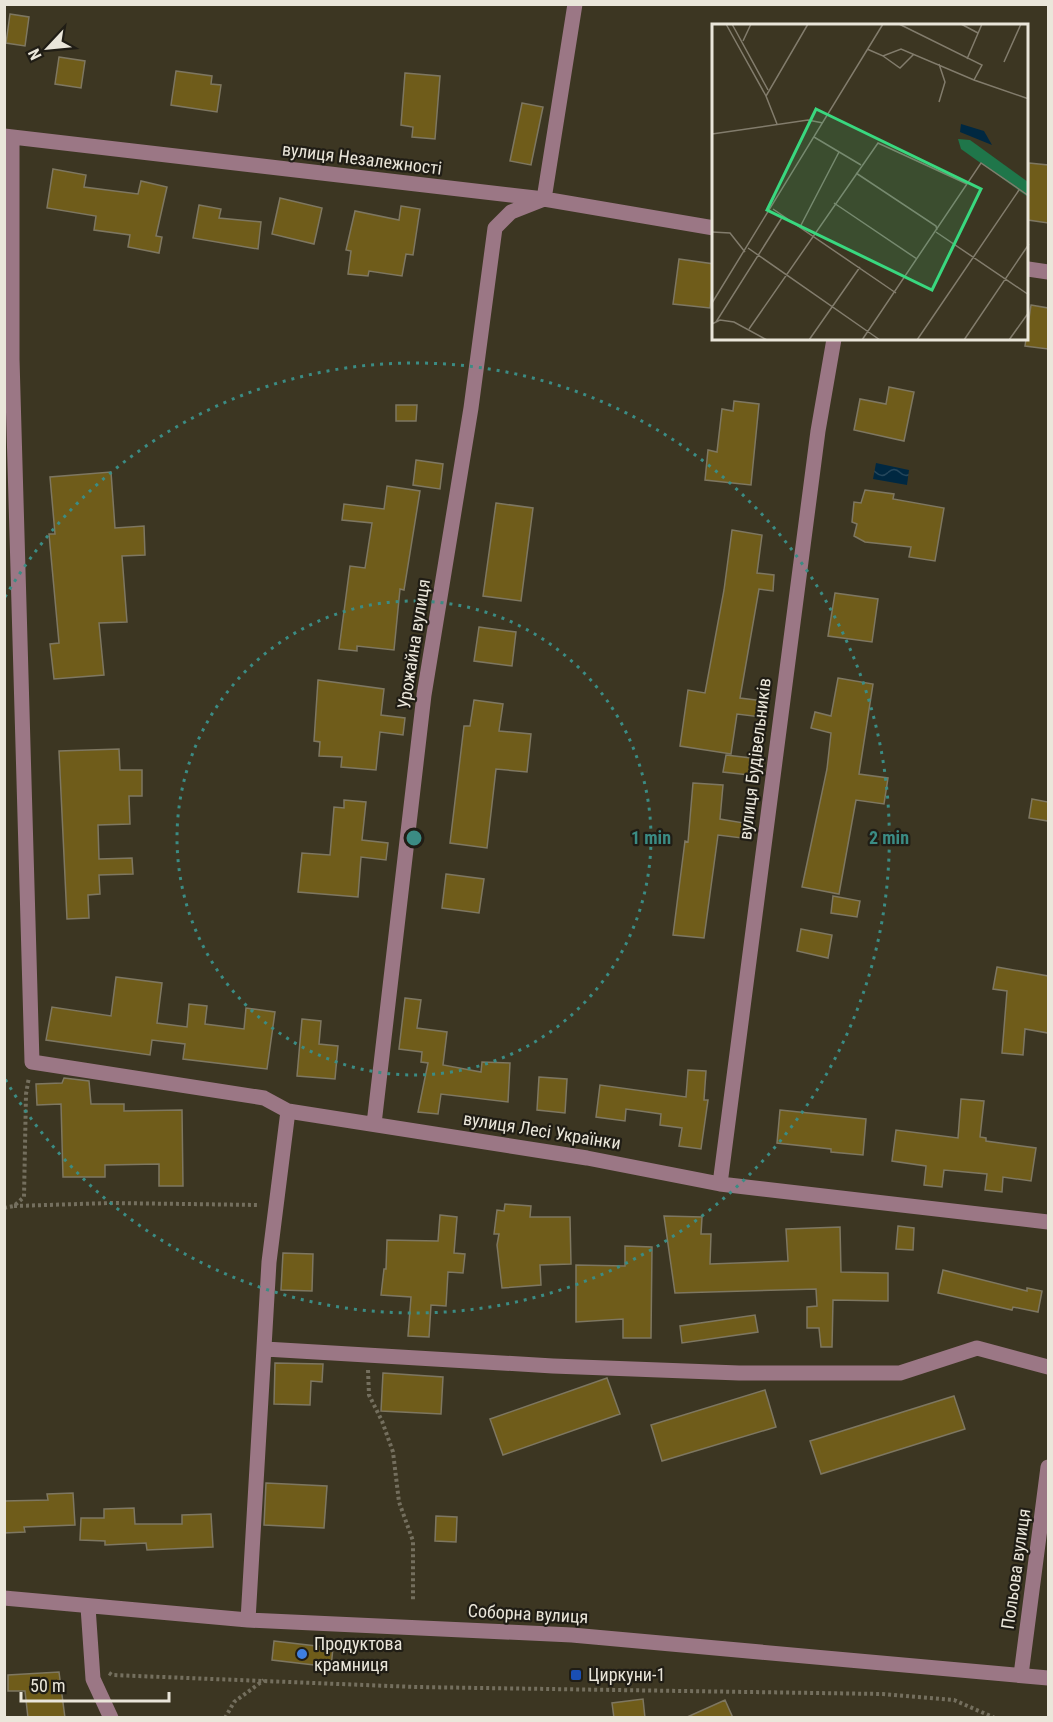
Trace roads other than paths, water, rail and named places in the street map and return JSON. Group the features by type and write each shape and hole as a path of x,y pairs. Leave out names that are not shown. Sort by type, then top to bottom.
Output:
{"street":[{"path":"544,199 574,4"},
{"name":"вулиця Незалежності","path":"8,137 544,199 712,228"},
{"name":"вулиця Лесі Українки","path":"8,137 32,1062 264,1098 288,1111 587,1158 720,1184 1048,1222"},
{"name":"Урожайна вулиця","path":"374,1124 424,695 471,408 495,228 511,212 544,199"},
{"path":"1029,269 1048,272"},
{"name":"вулиця Будівельників","path":"720,1184 818,431 834,340"},
{"path":"248,1620 269,1262 288,1111"},
{"path":"265,1349 553,1365 739,1372 900,1373 977,1348 1048,1367"},
{"name":"Польова вулиця","path":"1021,1675 1043,1555 1048,1467"},
{"name":"Соборна вулиця","path":"4,1598 248,1620 572,1635 1048,1678"},
{"path":"87,1607 93,1679 111,1718"}],"water":[{"path":"876,463 909,470 907,485 873,479"}],"place":[{"name":"Продуктова крамниця","path":"302,1654"},
{"name":"Циркуни-1","path":"576,1675"}]}
